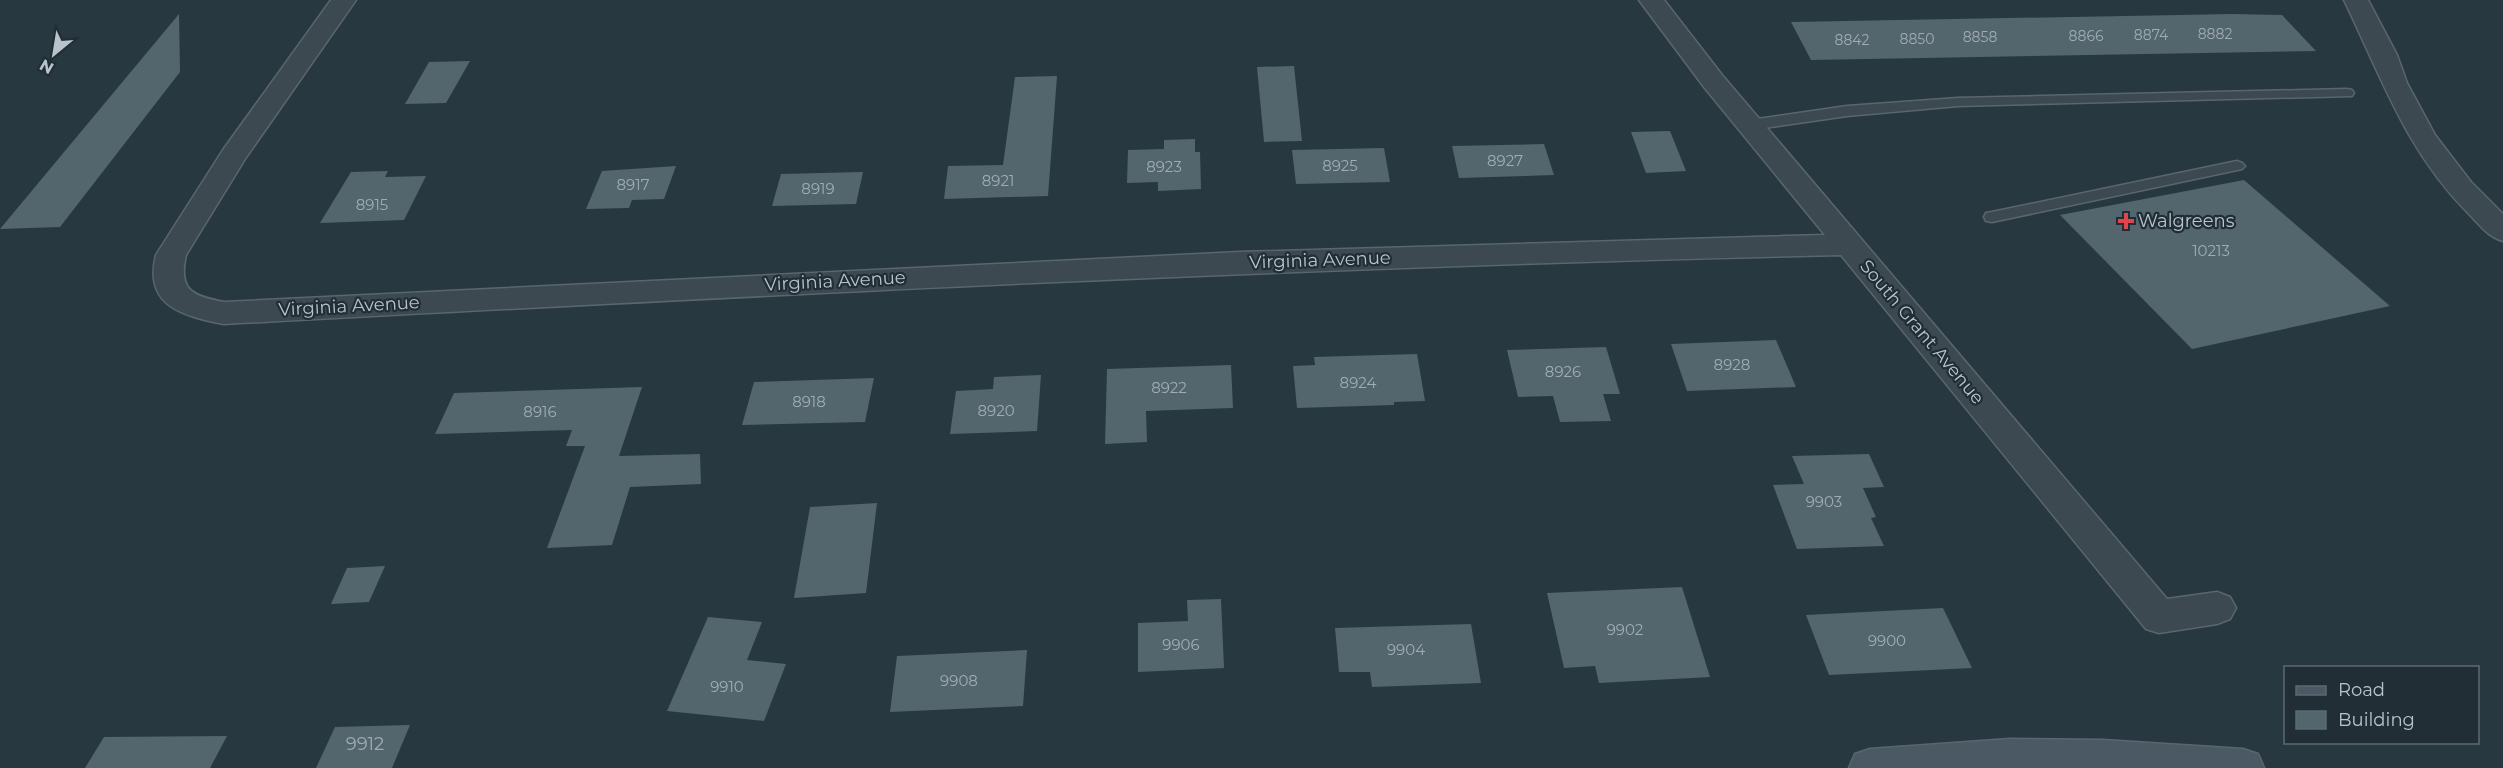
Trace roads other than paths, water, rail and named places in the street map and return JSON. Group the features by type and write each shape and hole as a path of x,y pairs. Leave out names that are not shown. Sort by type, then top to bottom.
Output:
{"main road":[{"path":"1870,768 2042,757 2142,759 2243,768"}],"street":[{"name":"Virginia Avenue","path":"344,0 233,156 171,255 167,267 167,282 177,297 196,309 224,313 848,280 1181,266 1850,245"},
{"name":"South Grant Avenue","path":"1651,0 1678,38 2158,617 2217,608"},
{"path":"2356,0 2384,55 2394,83 2423,138 2461,189 2503,231"}],"lane":[{"path":"1750,125 1847,111 1958,102 2347,93"},
{"path":"1992,217 2237,166"}],"place":[{"name":"Walgreens","path":"2126,221"}]}
